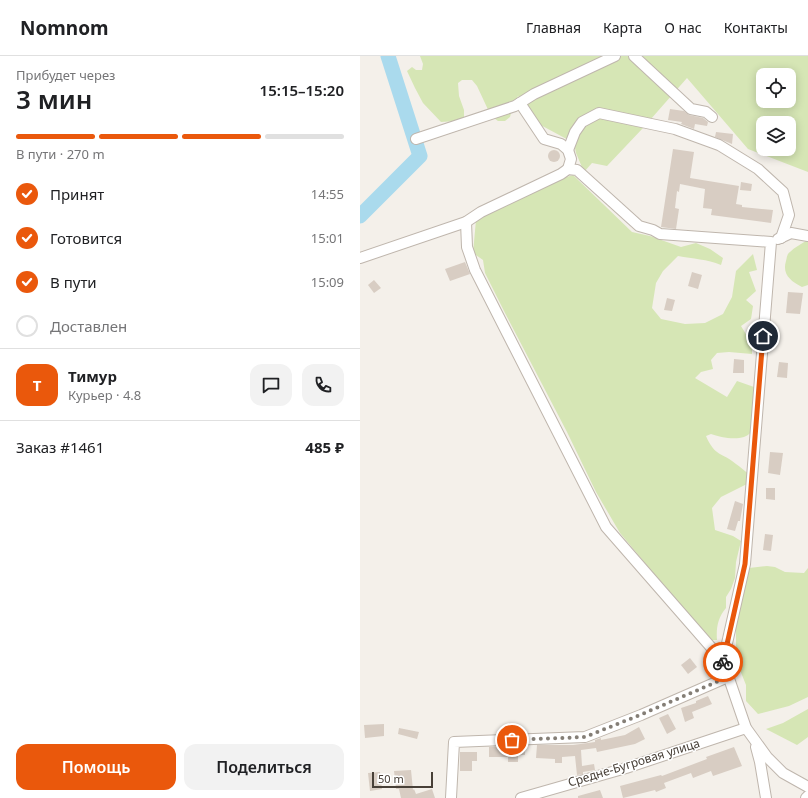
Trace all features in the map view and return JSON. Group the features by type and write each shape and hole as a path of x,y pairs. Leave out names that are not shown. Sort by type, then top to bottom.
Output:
{"street":[{"path":"416,139 515,106 534,94 615,56"},
{"path":"634,56 691,109 706,112 712,117"},
{"path":"520,103 544,139 561,144 568,150"},
{"path":"568,169 570,159 568,150 575,132 582,122 599,113 675,129 719,145 758,169 783,192 789,215 781,238"},
{"path":"362,257 466,222 481,212 561,174 568,169 577,170 639,226 653,230 660,234 771,242 791,233 808,236"},
{"path":"466,222 467,247 475,270 606,527 723,660 746,728 754,741 783,773 808,787"},
{"path":"723,660 745,564 771,242"},
{"path":"452,798 454,742 585,737 728,677"},
{"name":"Средне-Бугровая улица","path":"521,798 626,768 746,728"},
{"path":"754,741 760,762 766,798"}],"green space":[{"path":"420,56 808,56 808,172 766,156 796,156 796,116 756,116 756,152 748,149 687,78 607,166 592,163 584,172 576,153 574,143 535,122 518,96 510,117 505,121 498,121 491,116 477,86 472,80 462,80 458,83 459,96 464,110 464,119 441,122 423,103 407,71 412,67 416,70 422,70 423,64"},
{"path":"573,175 632,232 650,236 681,247 696,243 710,249 723,258 721,265 705,260 678,256 663,271 656,283 652,308 661,319 685,324 705,323 723,314 732,297 736,271 753,254 757,270 749,272 756,291 746,300 753,306 751,319 741,326 752,344 752,354 729,352 717,353 711,360 713,369 701,372 695,378 727,397 737,381 754,387 756,395 751,432 748,435 738,438 721,437 711,434 706,436 709,443 716,451 749,474 749,483 721,497 712,508 715,530 733,536 741,541 736,562 735,578 726,597 726,608 718,623 717,640 709,640 620,533 596,492 567,432 505,313 485,273 483,260 473,253 476,220 548,184"},
{"path":"808,240 808,285 802,287 788,277 785,266 789,253"},
{"path":"767,566 775,567 785,572 804,573 808,568 808,697 789,706 758,714 746,701 746,685 736,660 736,628 742,592 749,568"},
{"path":"808,709 808,737 797,745 766,729 783,723"}],"building":[{"path":"670,109 684,111 689,115 703,118 708,122 707,126 695,124 694,129 681,124 682,122 668,120"},
{"path":"716,132 733,134 732,144 715,137"},
{"path":"673,149 694,152 690,178 739,186 736,204 742,205 742,207 773,210 771,223 711,215 712,209 703,208 705,189 680,184 679,192 677,191 675,208 679,209 676,229 661,227"},
{"path":"552,150 556,150 560,156 556,162 552,162 548,158 548,154"},
{"path":"741,182 752,184 751,191 740,190"},
{"path":"465,262 470,274 450,281 445,269"},
{"path":"692,272 702,275 698,289 688,286"},
{"path":"374,280 381,288 374,293 368,285"},
{"path":"788,292 803,293 800,314 786,313"},
{"path":"667,298 675,300 672,311 664,310"},
{"path":"734,359 744,360 744,373 733,373"},
{"path":"779,362 788,363 787,378 777,377"},
{"path":"770,452 783,453 780,475 768,473"},
{"path":"766,488 775,488 775,500 766,499"},
{"path":"735,501 743,504 740,521 738,521 735,531 727,529"},
{"path":"765,534 773,535 771,551 763,550"},
{"path":"690,658 697,667 688,674 681,665"},
{"path":"708,696 712,704 692,712 694,718 685,722 681,708 696,703 696,701"},
{"path":"668,714 676,729 667,734 659,718"},
{"path":"384,724 384,736 365,738 364,725"},
{"path":"639,727 645,739 635,744 597,752 596,748 581,750 582,766 594,764 595,770 583,772 583,774 577,775 575,756 562,757 562,763 555,763 555,759 536,758 537,745 573,745 595,742 595,740 601,738 601,740 625,735"},
{"path":"399,728 419,732 417,739 398,734"},
{"path":"525,746 525,755 518,755 518,762 508,762 508,757 489,757 489,747"},
{"path":"734,747 742,766 713,776 711,771 693,778 691,773 664,783 666,788 656,792 655,790 623,798 620,786 661,775 662,776"},
{"path":"460,752 477,752 477,761 472,761 472,771 460,771"},
{"path":"411,770 413,790 414,789 416,794 432,789 435,798 401,798 399,789 396,789 394,771"},
{"path":"380,772 382,789 370,791 368,773"},
{"path":"600,790 603,798 578,798 578,796"}],"waterway":[{"path":"360,216 420,156 388,56"}],"way so far":[{"path":"512,740 585,737 728,677 723,662"}],"route":[{"path":"723,662 745,564 763,336"}]}
